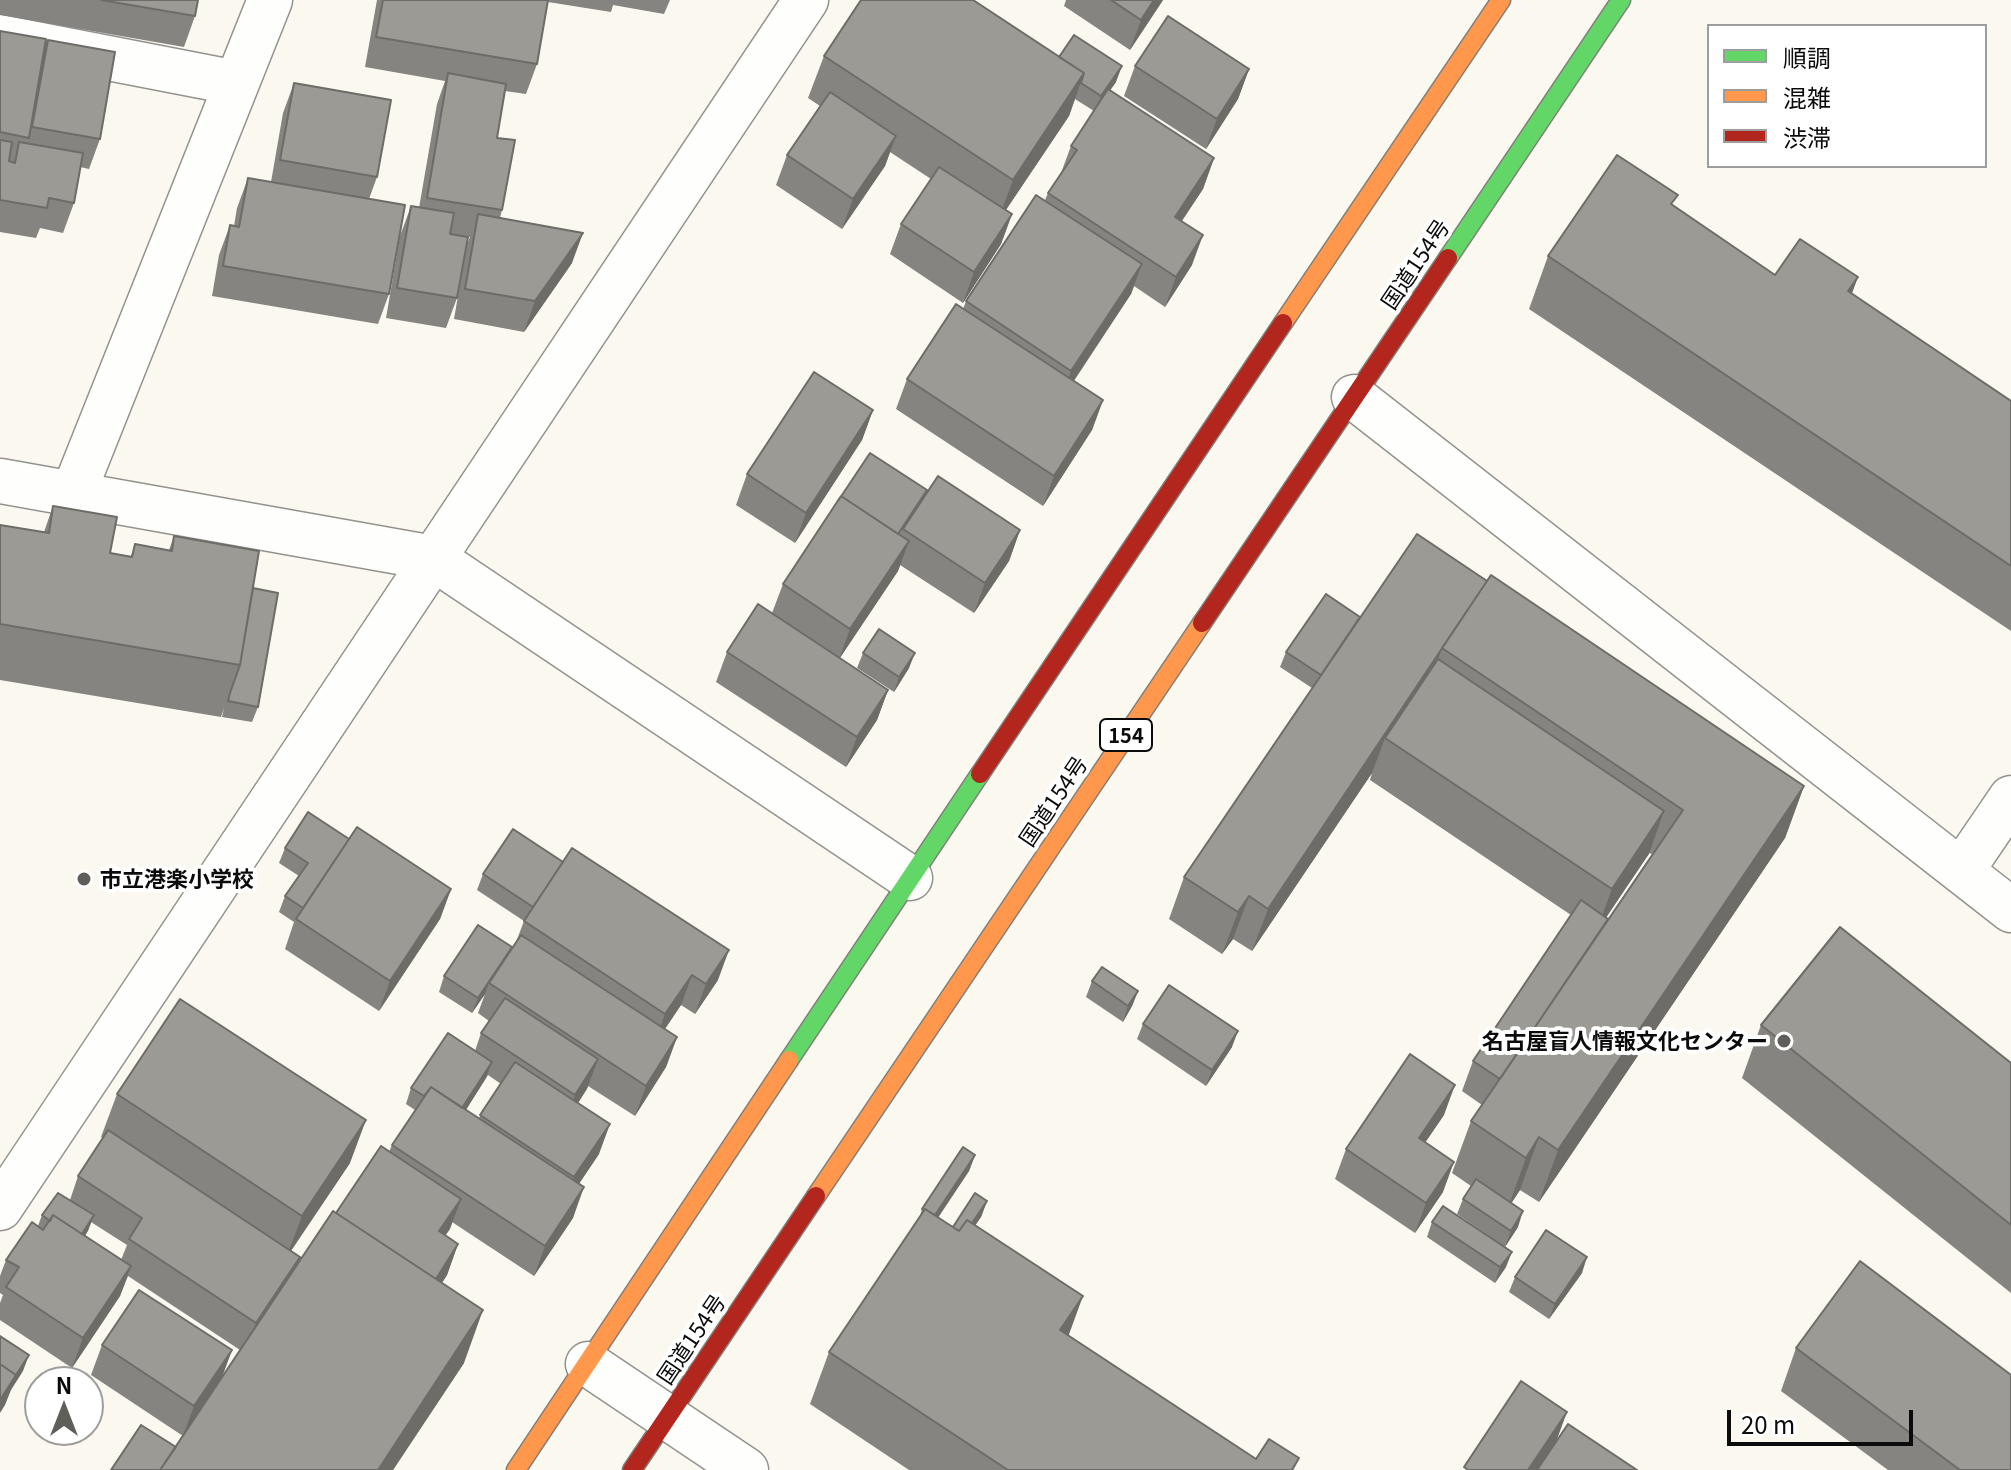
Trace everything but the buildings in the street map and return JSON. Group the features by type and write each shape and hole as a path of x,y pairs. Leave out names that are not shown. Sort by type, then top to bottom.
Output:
{"highway":[{"path":"516,1470 1501,0"},
{"name":"国道154号","path":"632,1470 1621,0"}],"street":[{"path":"73,494 270,0"},
{"path":"0,1208 806,0"},
{"path":"0,37 237,83"},
{"path":"1354,397 2011,910"},
{"path":"0,481 433,558 910,878"},
{"path":"1962,870 2011,798"},
{"path":"588,1364 746,1470"}],"traffic: fast":[{"path":"1448,258 1621,0"},
{"path":"789,1060 980,774"}],"traffic: slow":[{"path":"1283,323 1501,0"},
{"path":"816,1196 1202,623"},
{"path":"516,1470 789,1060"}],"traffic: jam":[{"path":"1202,623 1448,258"},
{"path":"980,774 1283,323"},
{"path":"632,1470 816,1196"}],"place":[{"name":"市立港楽小学校","path":"84,879"},
{"name":"名古屋盲人情報文化センター","path":"1784,1041"}]}
